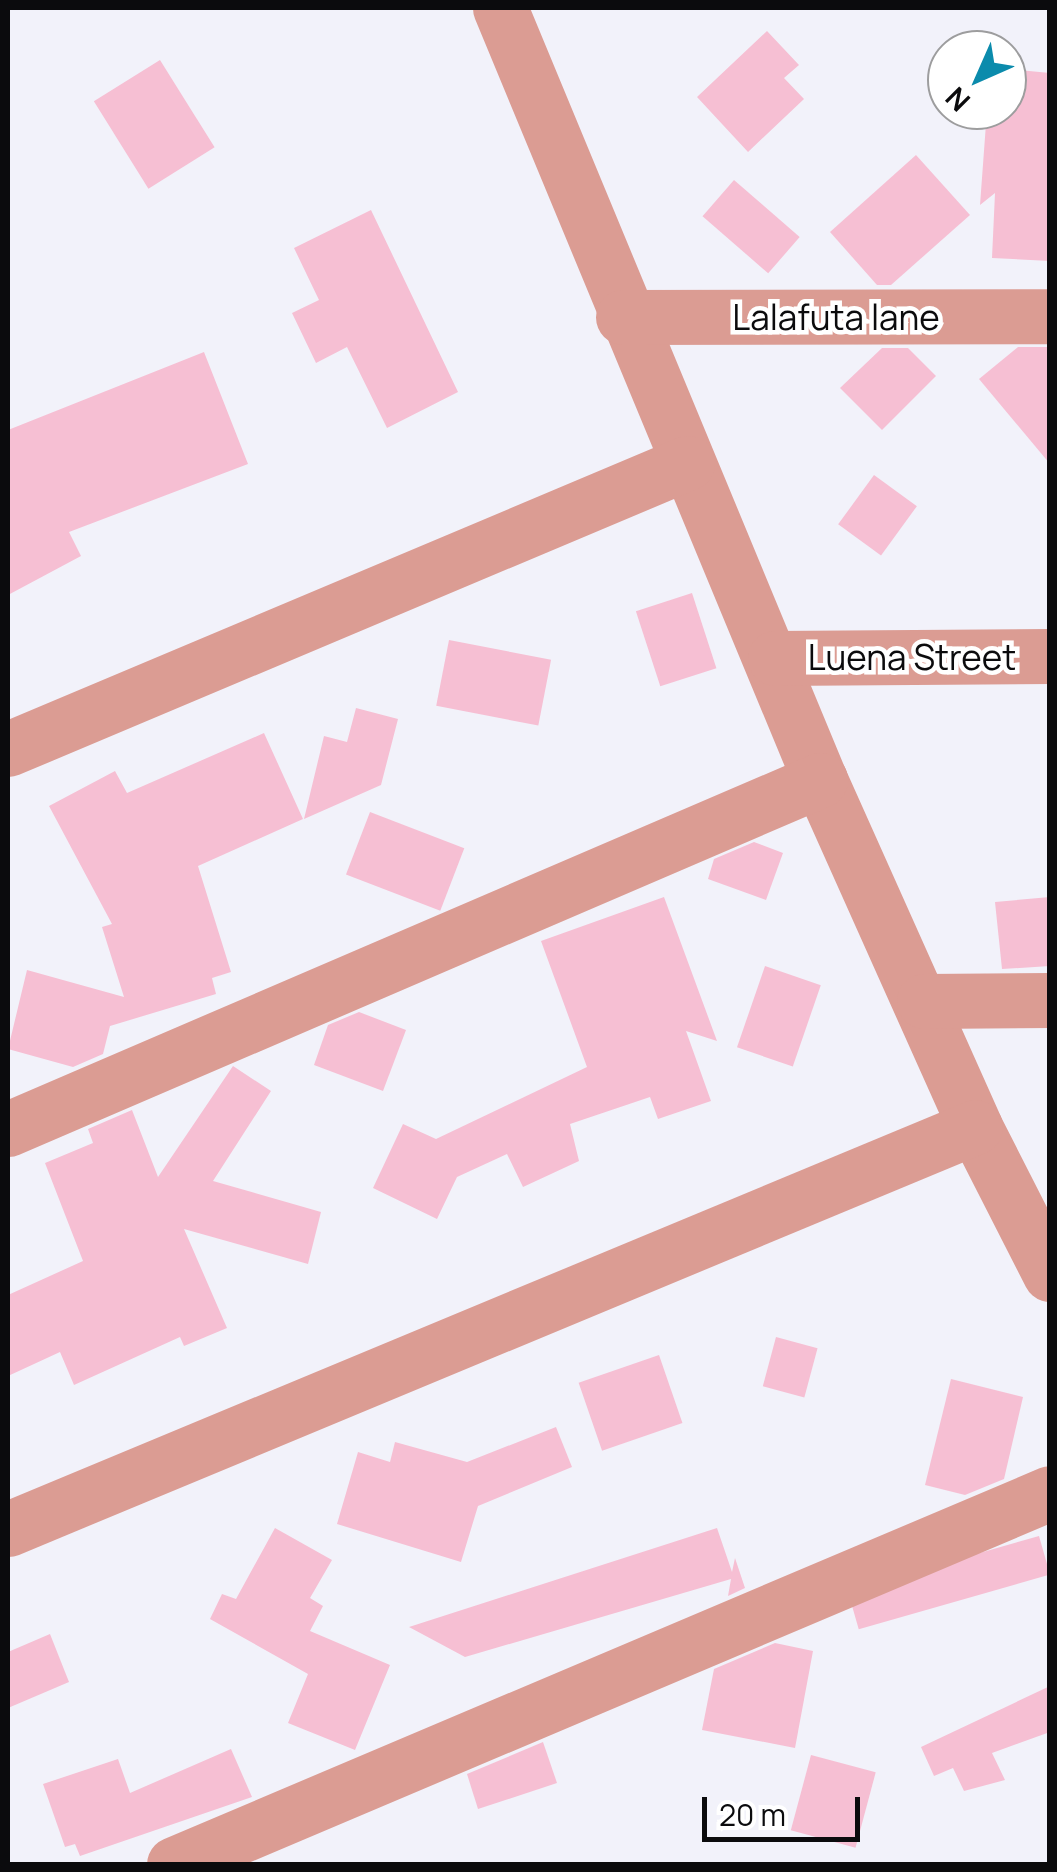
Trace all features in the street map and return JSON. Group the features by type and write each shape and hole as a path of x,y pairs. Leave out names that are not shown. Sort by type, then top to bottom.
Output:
{"street":[{"path":"500,8 623,317 775,658 820,780 924,1001 976,1127 1050,1274"},
{"name":"Lalafuta lane","path":"623,317 1050,316"},
{"path":"8,748 686,463"},
{"name":"Luena Street","path":"775,658 1050,656"},
{"path":"8,1129 820,780"},
{"path":"924,1001 1050,1000"},
{"path":"8,1528 976,1127"},
{"path":"174,1864 1050,1492"}],"building":[{"path":"767,31 799,65 784,78 804,99 748,152 697,97"},
{"path":"160,60 215,147 148,189 94,101"},
{"path":"1027,71 1050,73 1050,261 992,258 995,193 980,205 986,130 1027,130"},
{"path":"916,155 970,215 891,285 877,285 830,232"},
{"path":"734,180 800,237 768,273 703,216"},
{"path":"371,210 458,392 387,428 347,347 316,363 292,313 319,300 294,248"},
{"path":"1018,347 1050,347 1050,464 979,379"},
{"path":"882,348 908,348 936,376 882,430 840,388"},
{"path":"204,352 248,464 69,532 81,556 8,595 8,430"},
{"path":"874,475 917,506 881,556 838,524"},
{"path":"692,593 716,668 660,686 636,611"},
{"path":"449,640 551,660 538,726 436,706"},
{"path":"356,708 398,719 381,785 304,819 324,736 347,742"},
{"path":"264,733 303,819 198,866 231,972 212,978 216,994 110,1026 103,1054 73,1067 8,1049 27,970 124,997 102,927 112,924 49,806 115,771 127,793"},
{"path":"370,812 464,848 440,911 346,875"},
{"path":"754,842 783,853 766,900 708,879 714,859"},
{"path":"664,897 717,1041 686,1031 711,1101 658,1119 650,1097 570,1124 579,1161 523,1187 507,1154 457,1177 437,1219 373,1188 403,1124 436,1139 587,1067 541,941"},
{"path":"1050,897 1050,966 1002,969 995,902"},
{"path":"765,966 821,985 793,1067 737,1047"},
{"path":"359,1012 406,1030 383,1091 314,1065 328,1025"},
{"path":"233,1066 271,1091 213,1181 321,1212 308,1264 184,1229 227,1328 184,1346 180,1337 74,1385 60,1352 8,1376 8,1295 83,1261 45,1163 93,1143 88,1129 132,1110 158,1177"},
{"path":"776,1337 818,1348 804,1397 763,1386"},
{"path":"659,1355 682,1423 602,1451 579,1383"},
{"path":"951,1379 1023,1397 1004,1479 965,1495 925,1485"},
{"path":"556,1427 572,1467 478,1506 461,1562 337,1524 358,1452 390,1462 395,1442 467,1462"},
{"path":"275,1528 332,1560 310,1598 323,1606 310,1631 390,1665 355,1750 288,1723 308,1674 210,1619 222,1594 236,1599"},
{"path":"717,1528 732,1572 735,1558 745,1588 728,1596 731,1579 465,1657 409,1627"},
{"path":"1039,1536 1050,1574 859,1629 848,1591"},
{"path":"50,1634 69,1682 8,1708 8,1652"},
{"path":"775,1643 813,1651 795,1748 702,1730 714,1669"},
{"path":"1050,1686 1050,1732 992,1753 1005,1780 964,1791 953,1768 934,1776 921,1747"},
{"path":"543,1742 557,1783 478,1809 467,1774"},
{"path":"231,1749 252,1797 80,1856 75,1844 65,1847 43,1784 118,1759 130,1793"},
{"path":"811,1755 876,1772 856,1848 791,1830"}]}
